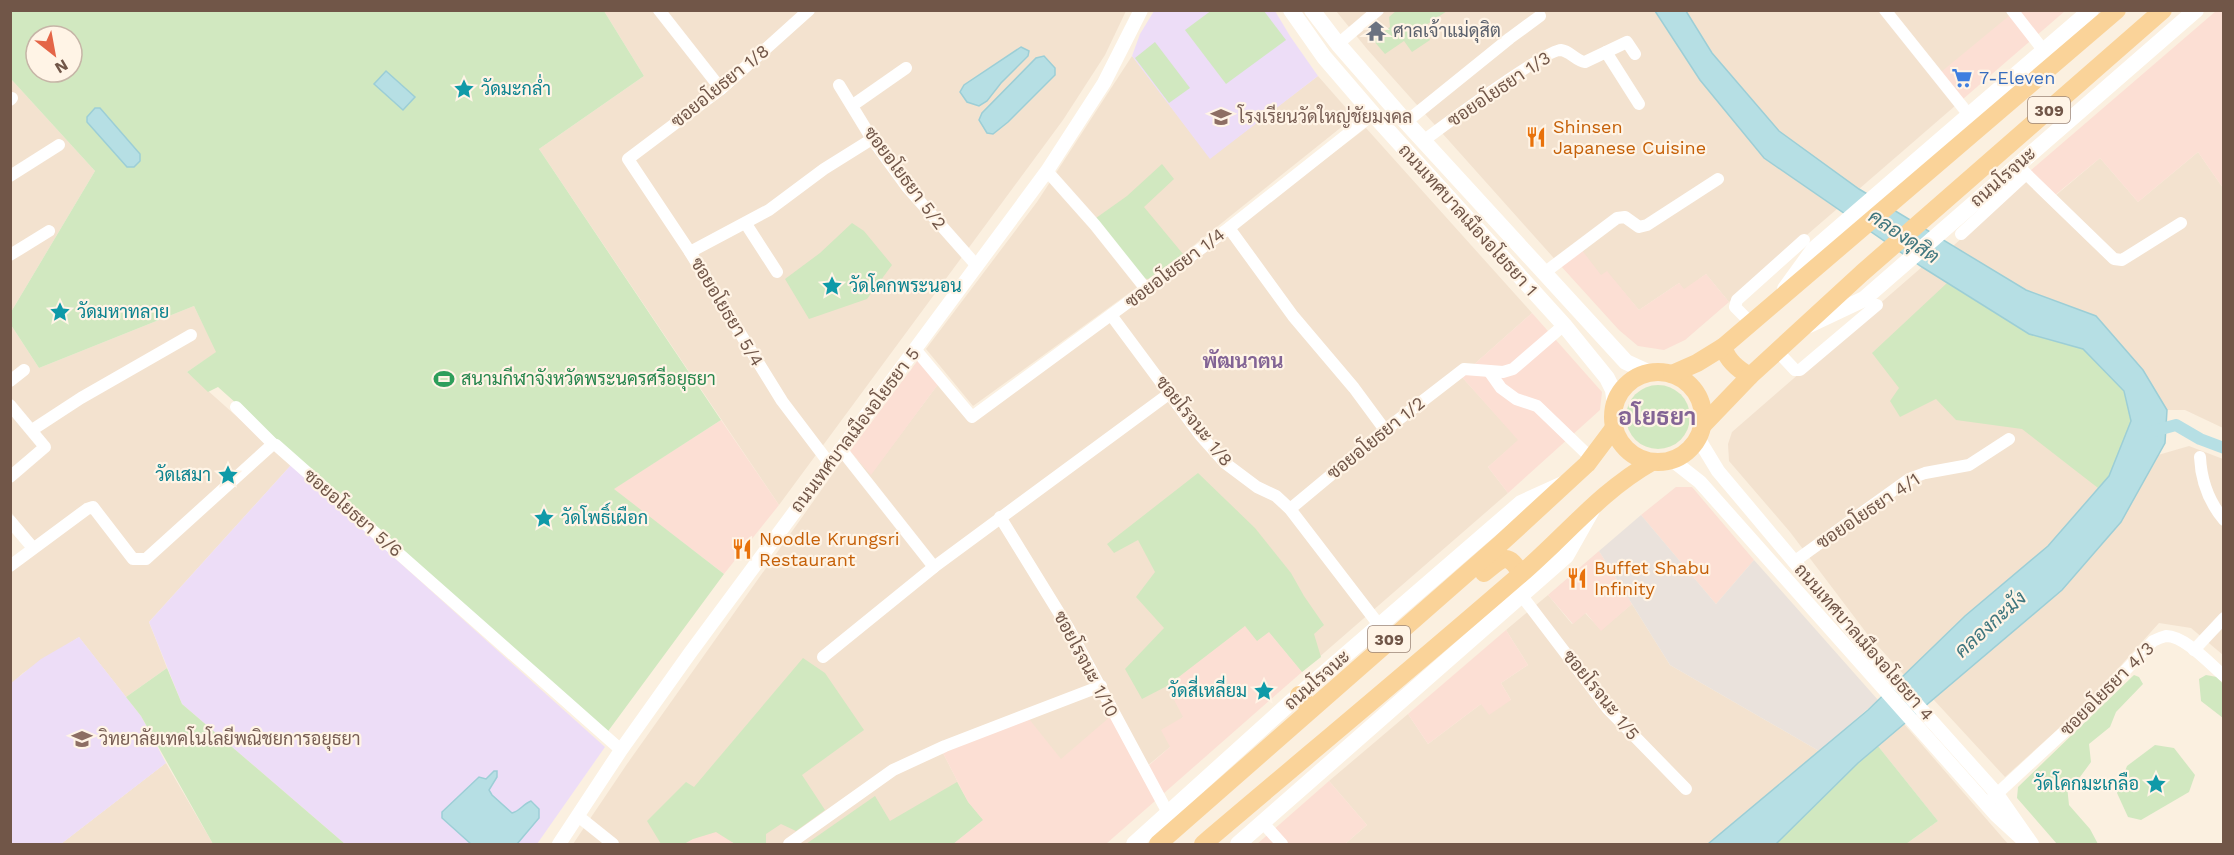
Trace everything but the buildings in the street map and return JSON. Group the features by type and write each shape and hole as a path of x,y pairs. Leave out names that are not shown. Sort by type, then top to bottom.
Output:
{"main road":[{"name":"ถนนเทศบาลเมืองอโยธยา 1","path":"1291,10 1324,57 1373,114 1564,325 1607,378 1613,390 1615,405"},
{"name":"ถนนเทศบาลเมืองอโยธยา 1","path":"1312,10 1338,44 1406,122 1626,362 1650,373"},
{"path":"1904,182 1969,116 2091,10"},
{"name":"309","path":"1672,374 1697,363 1723,347 1776,302 1833,243 1904,182 2117,10"},
{"name":"ถนนโรจนะ","path":"1700,432 1750,376 1862,273 2163,10"},
{"name":"ถนนโรจนะ","path":"1801,329 1864,299 1882,283 1956,229 2196,10"},
{"path":"1723,347 1727,357 1738,370 1750,376"},
{"path":"1650,373 1672,374 1690,386 1697,394 1703,415 1700,432 1687,451 1672,460 1652,462 1632,454 1618,438 1614,428 1615,405 1620,393 1628,384 1650,373"},
{"name":"ถนนโรจนะ","path":"1134,844 1168,813 1305,702 1383,645 1499,545 1591,458 1614,428"},
{"name":"309","path":"1203,844 1521,574 1595,504 1634,472 1652,462"},
{"name":"ถนนโรจนะ","path":"1160,844 1379,626 1521,503 1565,483"},
{"path":"1238,844 1566,556 1595,504"},
{"path":"1383,645 1421,624 1502,558 1512,560 1521,574"}],"street":[{"path":"659,10 721,89"},
{"name":"ซอยอโยธยา 1/8","path":"628,159 721,89 808,10"},
{"name":"ถนนเทศบาลเมืองอโยธยา 5","path":"560,844 621,750 840,448 1047,171 1104,83 1141,10"},
{"path":"1338,44 1378,10"},
{"path":"1885,10 1969,116"},
{"path":"2012,10 2044,51"},
{"path":"1406,122 1540,16"},
{"name":"ซอยอโยธยา 1/3","path":"1423,141 1519,72 1555,50 1562,50 1581,62 1585,62 1627,42 1635,54"},
{"path":"1606,52 1639,104"},
{"path":"853,105 906,68"},
{"name":"ซอยอโยธยา 5/2","path":"838,85 853,105 872,139 921,204 977,266"},
{"name":"ซอยอโยธยา 1/4","path":"915,349 972,417 1229,228 1373,114"},
{"path":"690,252 769,210 824,169 872,139"},
{"path":"10,176 59,145"},
{"name":"ซอยอโยธยา 5/4","path":"628,159 690,252 782,401 829,463"},
{"path":"2022,170 2114,259 2122,260 2181,224"},
{"path":"1047,171 1095,225 1146,289"},
{"path":"1544,273 1617,218 1625,217 1639,226 1647,225 1718,179"},
{"path":"746,224 777,272"},
{"path":"1229,228 1293,316 1354,388 1385,430"},
{"path":"10,255 49,231"},
{"path":"1751,324 1735,307 1737,300 1804,240"},
{"path":"1777,351 1795,370 1800,370 1876,305"},
{"name":"ซอยโรจนะ 1/8","path":"1111,315 1225,464 1257,487 1276,496 1290,509 1379,626"},
{"path":"1489,371 1503,372 1514,369 1564,325"},
{"path":"32,430 81,398 191,335"},
{"name":"ซอยอโยธยา 1/2","path":"1290,509 1385,430 1464,369 1489,371"},
{"path":"10,381 24,370"},
{"path":"1489,371 1501,388 1516,399 1537,406 1591,458"},
{"path":"823,657 934,567 1170,393"},
{"path":"10,405 45,447 10,477"},
{"name":"ซอยอโยธยา 5/6","path":"236,407 273,444 621,750"},
{"name":"ถนนเทศบาลเมืองอโยธยา 4","path":"1700,432 1716,468 1876,659 1936,725 1992,799 2030,844"},
{"name":"ซอยอโยธยา 4/1","path":"1795,561 1909,479 1925,473 1970,465 2009,439"},
{"path":"10,566 87,509 93,507 133,559 146,559 273,444"},
{"path":"840,448 934,567"},
{"path":"2200,457 2203,477 2210,498 2223,520"},
{"name":"ถนนเทศบาลเมืองอโยธยา 4","path":"1672,460 1700,482 1925,735 1992,799"},
{"name":"ซอยโรจนะ 1/10","path":"1000,517 1069,629 1168,813"},
{"path":"10,521 33,548"},
{"name":"ซอยโรจนะ 1/5","path":"1522,596 1601,701 1686,789"},
{"path":"2194,650 2223,618"},
{"name":"ซอยอโยธยา 4/3","path":"1992,799 2092,706 2153,641 2164,636 2175,638 2194,650 2223,676"},
{"path":"789,844 893,770 945,746 1101,686"},
{"path":"578,816 614,844"},
{"path":"1263,823 1281,844"}],"shaded area":[{"path":"604,11 1126,11 1105,55 1063,120 779,505 539,149 644,76"},
{"name":"โรงเรียนวัดใหญ่ชัยมงคล","path":"1154,11 1275,11 1318,76 1210,159 1132,56 1140,34"},
{"path":"1336,11 1655,11 1700,80 1764,158 1837,209 1729,302 1706,274 1684,290 1679,283 1639,310 1607,272 1601,276 1581,250 1560,265 1367,49"},
{"path":"1686,11 2015,11 1963,99 1859,189 1779,131 1712,53"},
{"path":"2015,11 2065,11 1963,99 1941,72"},
{"path":"2216,11 2223,11 2223,188 2198,152 2138,202 2100,158 2054,196 2030,171"},
{"path":"1132,56 1210,158 1318,76 1354,117 1183,254 973,406 926,349 1037,202"},
{"path":"11,79 95,171 11,312"},
{"path":"1366,128 1532,313 1461,376 1519,440 1488,467 1508,493 1302,672 1269,632 1245,626 1183,717 1170,747 1146,767 943,753 968,802 983,820 953,844 735,844 693,839 684,844 573,844 849,451 871,474 939,383 973,422 1226,235"},
{"path":"2198,152 2223,188 2223,428 2185,410 2167,410 2143,370 2096,316 2026,290 1953,246 2026,180 2049,201 2100,158 2138,202"},
{"path":"1581,249 1601,275 1607,271 1639,310 1679,283 1684,289 1706,274 1729,302 1685,340 1664,350 1638,346 1619,330 1560,265"},
{"path":"1922,267 2029,334 2109,476 2048,546 1965,616 1904,675 1868,635 1790,532 1729,461 1728,444 1732,432"},
{"path":"194,306 217,352 187,372 291,465 149,622 167,668 126,697 79,637 23,673 11,684 10,570 39,547 11,512 11,479 50,447 11,400 11,325 39,368"},
{"path":"1532,313 1602,392 1600,410 1508,493 1488,467 1518,440 1461,376"},
{"path":"918,360 939,383 871,475 850,451"},
{"path":"10,412 38,446 11,468 10,468"},
{"path":"721,420 779,505 724,574 613,489"},
{"path":"2189,446 2223,459 2223,655 2191,628 2159,623 2088,702 2005,777 1933,699 2062,590 2121,522 2158,455"},
{"path":"291,465 605,747 537,844 345,844 182,704 149,622"},
{"path":"1676,487 1692,487 1754,560 1716,604 1641,515"},
{"path":"1641,515 1716,604 1754,560 1878,700 1819,751 1670,665 1599,551"},
{"path":"1599,551 1632,604 1601,631 1586,613 1573,624 1548,595"},
{"path":"1548,595 1572,624 1585,613 1601,630 1632,604 1670,665 1819,751 1708,844 1345,844 1367,825 1329,781 1408,714 1428,744 1481,704 1511,700 1501,683 1528,665 1506,630"},
{"path":"1245,626 1269,632 1302,672 1106,844 953,844 983,820 968,802 943,753 1029,719 1061,759 1118,710 1147,767 1170,747 1161,730 1183,717 1167,686"},
{"path":"1506,630 1528,665 1501,683 1511,700 1489,715 1481,704 1428,744 1408,714"},
{"name":"วิทยาลัยเทคโนโลยีพณิชยการอยุธยา","path":"79,637 141,716 166,763 61,844 11,844 10,684 41,659"},
{"path":"1904,724 2008,844 1906,844 1938,821 1878,746"},
{"path":"166,763 213,844 61,844"},
{"path":"1329,781 1367,825 1345,844 1257,844"},
{"path":"716,832 735,844 684,844 693,839"}],"green space":[{"path":"1212,10 1264,11 1286,40 1226,84 1185,30"},
{"path":"1447,10 1423,27 1430,40 1412,52 1404,41 1385,54 1373,40 1390,27 1389,17 1396,11"},
{"name":"สนามกีฬาจังหวัดพระนครศรีอยุธยา","path":"11,11 604,11 644,76 539,149 721,420 614,489 724,574 606,734 218,387 208,392 187,372 216,352 194,306 39,368 11,325 11,312 95,171 11,79"},
{"path":"1155,42 1190,88 1169,103 1135,58"},
{"path":"1162,164 1174,179 1144,207 1183,254 1148,279 1143,278 1096,218 1127,196"},
{"path":"852,223 864,231 892,265 867,299 809,319 785,279 820,253"},
{"path":"1947,283 2029,334 2083,349 2124,391 2131,421 2109,476 2098,488 2022,429 1956,420 1936,399 1900,417 1890,401 1899,388 1872,353"},
{"path":"1658,385 1670,387 1681,394 1688,405 1690,417 1688,429 1681,440 1670,447 1658,449 1646,447 1635,440 1628,429 1626,417 1628,405 1635,394 1646,387"},
{"path":"1198,473 1255,528 1291,573 1324,625 1314,634 1321,657 1302,672 1269,632 1257,641 1245,626 1167,686 1142,699 1125,669 1164,628 1136,597 1155,572 1138,540 1114,553 1107,544"},
{"path":"803,658 825,673 864,730 802,775 825,810 796,831 781,824 766,834 766,844 735,844 716,832 684,844 661,844 647,821 686,782 694,787"},
{"path":"167,668 182,704 345,844 213,844 141,716 126,697"},
{"path":"2134,675 2139,677 2143,684 2116,712 2110,727 2089,744 2091,762 2080,777 2067,786 2069,805 2090,829 2098,844 2057,844 2017,798 2018,787"},
{"path":"2206,675 2217,677 2223,684 2223,718 2201,701 2199,679"},
{"path":"2155,745 2174,748 2195,775 2189,792 2141,820 2128,817 2117,793 2127,766"},
{"path":"1878,746 1938,821 1906,844 1776,844 1858,763"},
{"path":"957,782 968,802 983,820 953,844 806,844 875,796 890,821"}],"water":[{"name":"คลองดุสิต","path":"1655,11 1686,11 1712,53 1779,131 1859,189 2026,290 2096,316 2143,370 2167,410 2165,443 2121,522 2062,590 1858,763 1776,844 1708,844 1868,710 1965,616 2048,546 2109,476 2131,421 2124,391 2083,349 2029,334 1922,267 1764,158 1700,80"},
{"path":"1021,47 1029,51 1028,56 987,101 979,106 967,102 960,92 964,85"},
{"path":"1044,56 1055,68 1055,75 1008,122 993,134 987,133 979,120 982,113 1036,58"},
{"path":"386,71 415,97 403,110 374,84"},
{"path":"95,108 100,108 140,154 140,161 134,167 127,167 87,122 87,117"},
{"path":"497,771 497,777 489,790 492,795 512,813 531,801 539,809 539,818 517,844 471,844 442,818 442,812 479,777 486,779"}],"waterway":[{"name":"คลองกะมัง","path":"2150,432 2176,425 2200,439 2224,448"}],"place":[{"name":"ศาลเจ้าแม่ดุสิต","path":"1376,31"},
{"name":"7-Eleven","path":"1962,78"},
{"name":"วัดมะกล่ำ","path":"464,89"},
{"name":"โรงเรียนวัดใหญ่ชัยมงคล","path":"1221,117"},
{"name":"Shinsen Japanese Cuisine","path":"1536,137"},
{"name":"วัดโคกพระนอน","path":"832,286"},
{"name":"วัดมหาทลาย","path":"60,312"},
{"name":"สนามกีฬาจังหวัดพระนครศรีอยุธยา","path":"444,379"},
{"name":"วัดเสมา","path":"228,475"},
{"name":"วัดโพธิ์เผือก","path":"544,518"},
{"name":"Noodle Krungsri Restaurant","path":"742,549"},
{"name":"Buffet Shabu Infinity","path":"1577,578"},
{"name":"วัดสี่เหลี่ยม","path":"1264,691"},
{"name":"วิทยาลัยเทคโนโลยีพณิชยการอยุธยา","path":"82,739"},
{"name":"วัดโคกมะเกลือ","path":"2156,784"}],"district":[{"name":"พัฒนาตน","path":"1243,361"},
{"name":"อโยธยา","path":"1657,417"}]}
